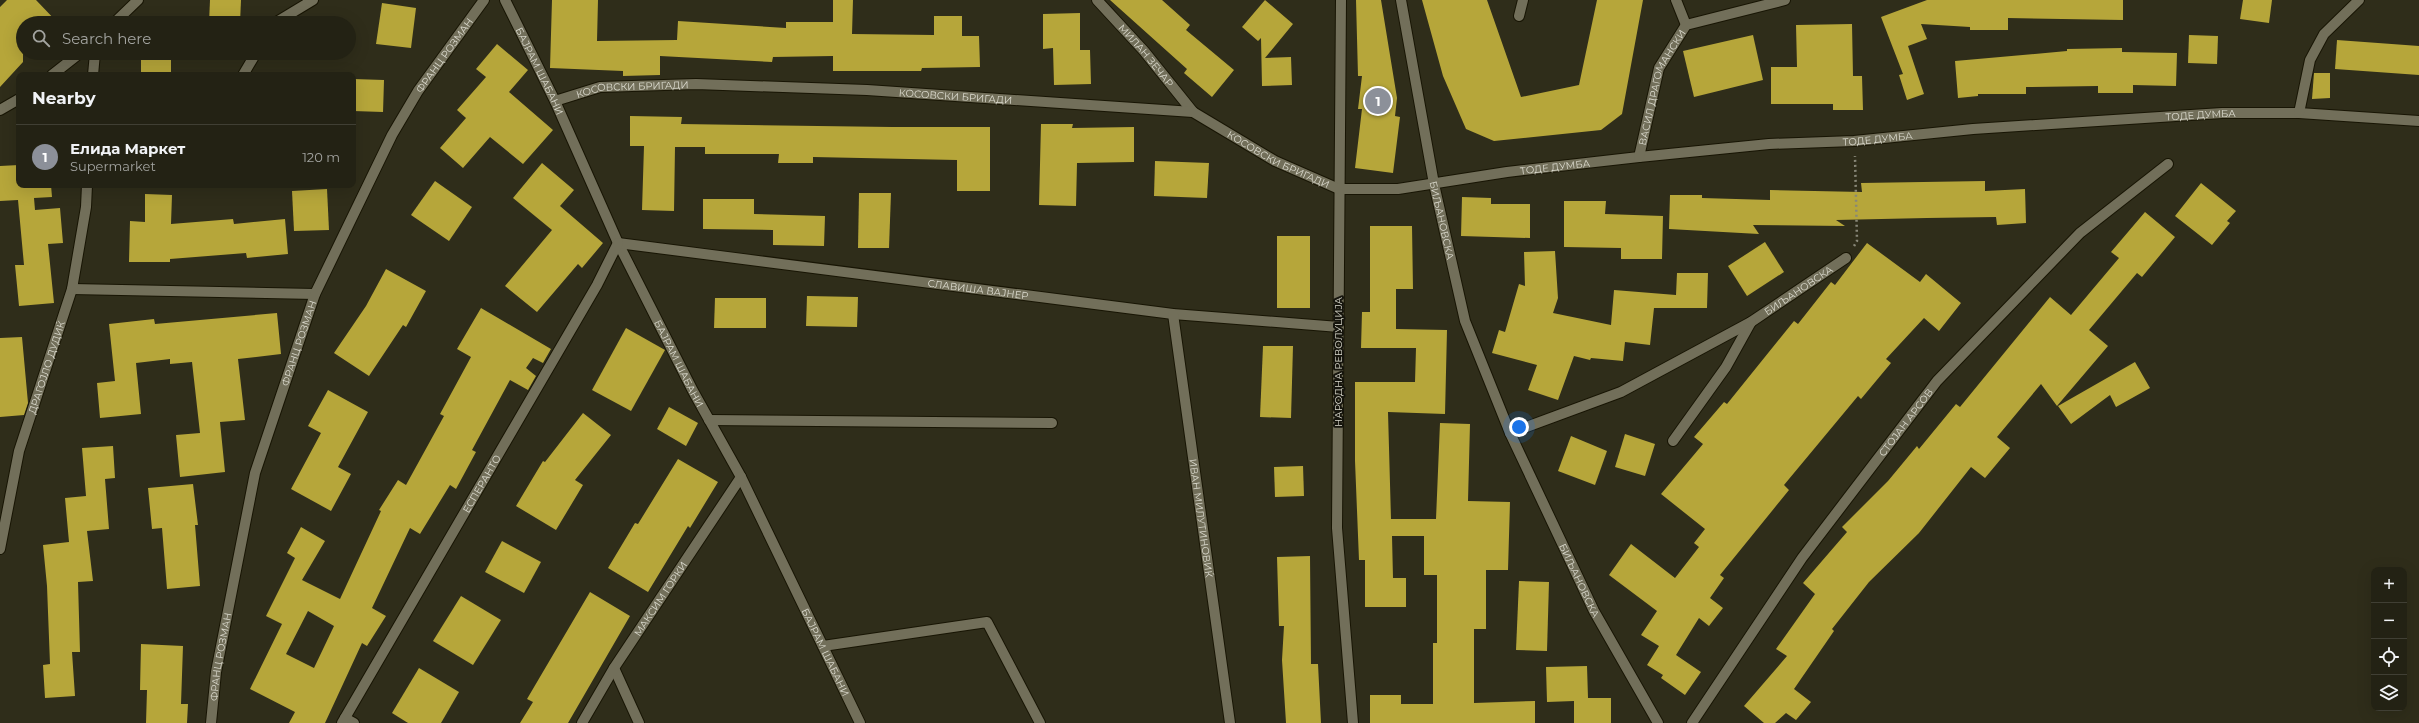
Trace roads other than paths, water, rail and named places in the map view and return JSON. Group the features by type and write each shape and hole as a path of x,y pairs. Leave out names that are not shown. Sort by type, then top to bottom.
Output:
{"street":[{"path":"121,16 138,0"},
{"path":"287,16 313,0"},
{"name":"ФРАНЦ РОЗМАН","path":"211,723 219,658 255,473 315,294 392,135 418,91 484,0"},
{"name":"БАЈРАМ ШАБАНИ","path":"505,0 555,101 618,243 709,420 741,477 860,723"},
{"name":"МИЛАН ЗЕЧАР","path":"1096,0 1144,52 1193,112"},
{"name":"НАРОДНА РЕВОЛУЦИЈА","path":"1341,0 1337,528 1353,723"},
{"name":"БИЉАНОВСКА","path":"1401,0 1434,184 1465,321 1510,433 1594,611 1658,723"},
{"path":"1519,16 1523,0"},
{"path":"1676,0 1686,25"},
{"name":"ВАСИЛ ДРАГОМАНСКИ","path":"1639,158 1659,68 1686,25 1785,0"},
{"path":"2299,113 2310,60 2324,34 2359,0"},
{"path":"56,72 71,60"},
{"path":"93,72 94,60"},
{"path":"244,72 252,60"},
{"name":"КОСОВСКИ БРИГАДИ","path":"555,101 600,87 696,84 867,90 1193,112 1275,161 1339,189"},
{"path":"0,110 16,101"},
{"name":"ТОДЕ ДУМБА","path":"1339,189 1398,189 1506,172 1769,144 1854,141 1974,129 2222,113 2299,113 2419,121"},
{"name":"СТОЈАН АРСОВ","path":"1692,723 1802,558 1937,381 2080,233 2168,164"},
{"name":"ДРАГОЈЛО ДУДИЌ","path":"0,550 19,451 72,289 86,207 87,188"},
{"name":"СЛАВИША ВАЈНЕР","path":"618,243 1173,314 1339,327"},
{"name":"ЕСПЕРАНТО","path":"343,720 597,285 618,243"},
{"name":"БИЉАНОВСКА","path":"1510,433 1621,392 1751,322 1846,258"},
{"path":"72,289 315,294"},
{"name":"ИВАН МИЛУТИНОВИЌ","path":"1173,314 1230,723"},
{"name":"БИЉАНОВСКА","path":"1673,441 1726,367 1751,322"},
{"path":"709,420 1052,423"},
{"name":"МАКСИМ ГОРКИ","path":"582,723 614,668 741,477"},
{"path":"823,646 987,622 1040,723"},
{"path":"614,668 639,723"},
{"path":"343,720 354,723"}],"place":[{"name":"Елида Маркет","path":"1378,101"}]}
